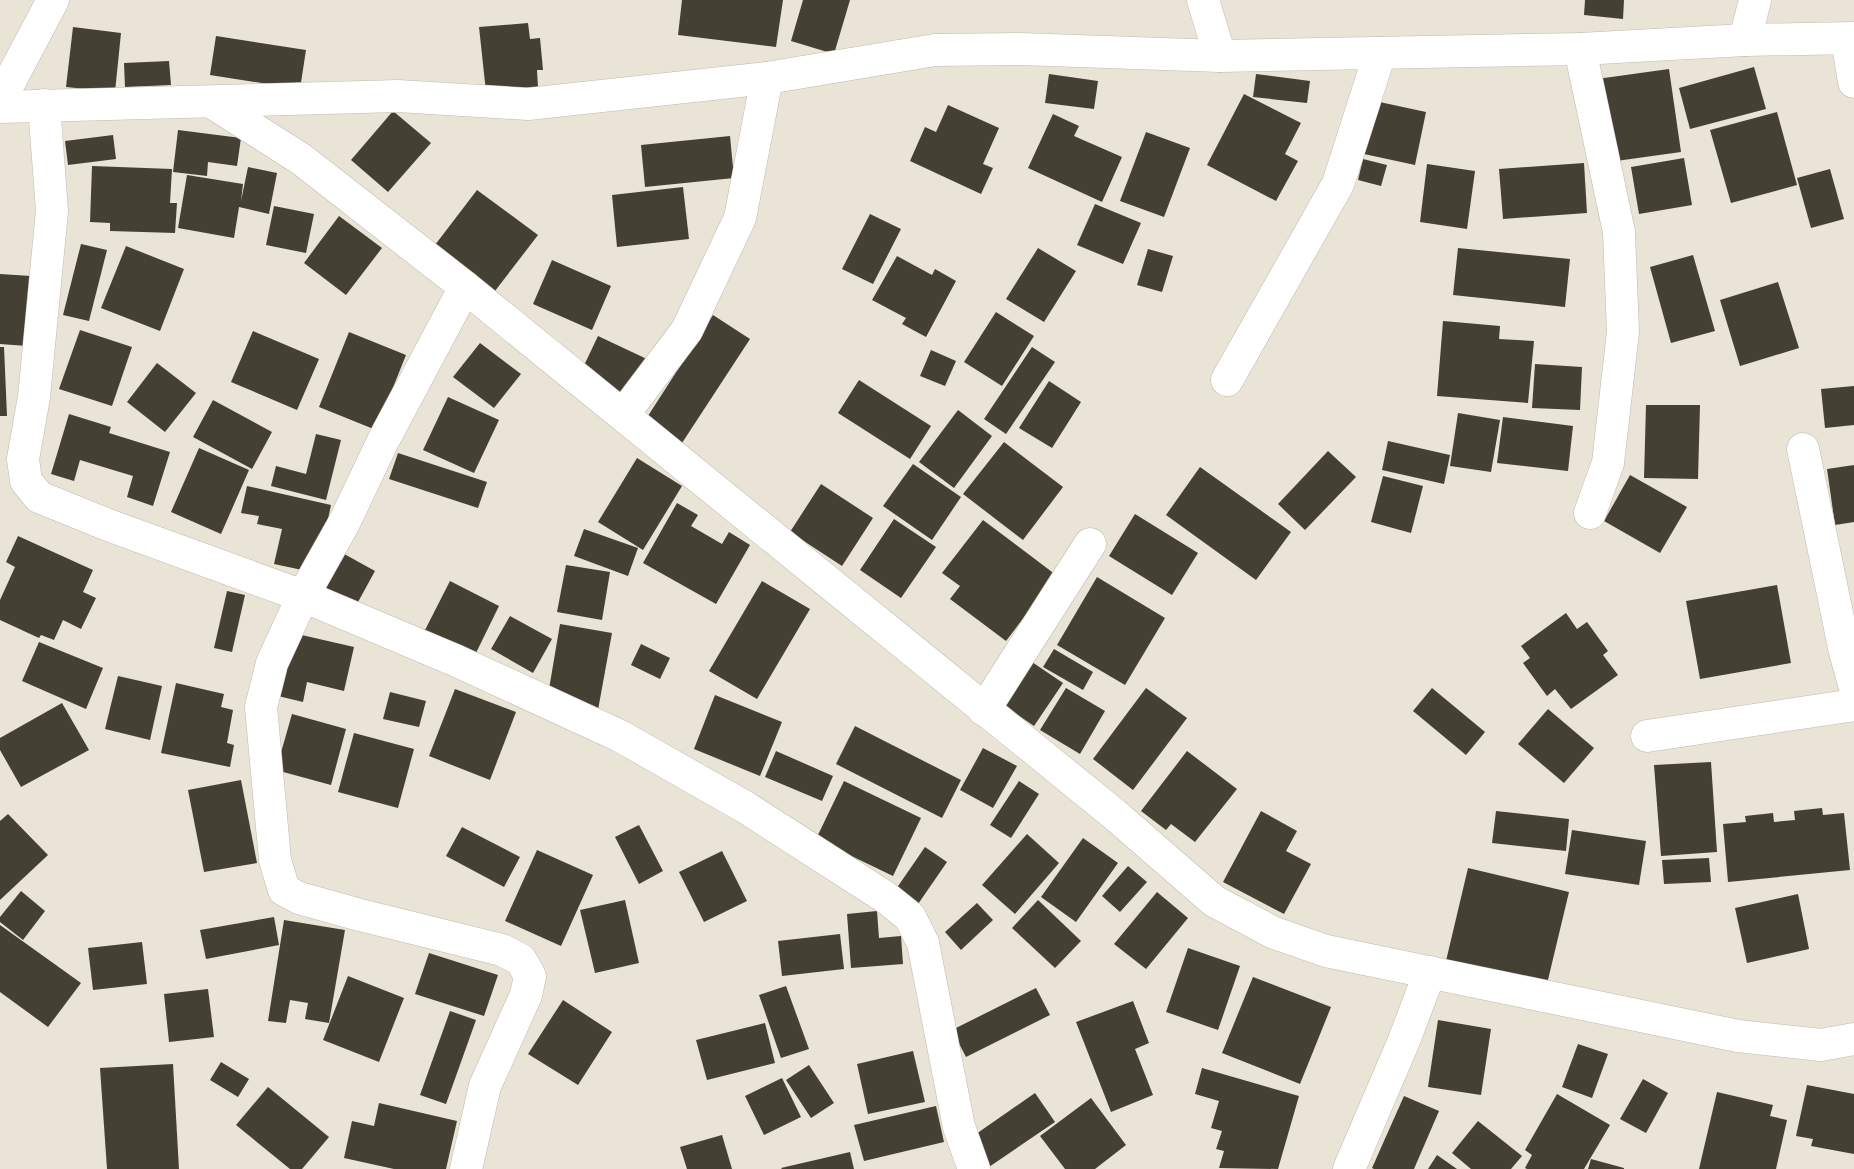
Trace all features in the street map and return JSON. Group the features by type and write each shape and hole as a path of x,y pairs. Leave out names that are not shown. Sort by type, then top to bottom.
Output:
{"street":[{"path":"0,100 53,0"},
{"path":"1203,0 1220,56"},
{"path":"1745,40 1755,0"},
{"path":"0,107 398,96 528,104 767,78 935,50 1020,49 1220,56 1580,49 1745,40 1850,39 1854,82"},
{"path":"1580,49 1619,232 1623,332 1608,463 1590,513"},
{"path":"1227,380 1338,184 1380,53"},
{"path":"623,415 687,330 740,218 767,78"},
{"path":"213,103 301,159 465,287 1114,814 1214,901 1272,933 1315,947 1430,972 1738,1036 1822,1045 1854,1039"},
{"path":"44,105 52,211 34,397 23,459 26,481 39,497 303,596 457,661 620,736 745,807 885,897 910,917 923,943 959,1127 974,1169"},
{"path":"465,287 383,441 344,523 303,596 272,663 261,707 275,860 284,890 299,898 360,915 502,950 521,960 530,976 526,995 485,1086 466,1169"},
{"path":"1802,449 1854,684"},
{"path":"984,710 1090,544"},
{"path":"1647,736 1854,705"},
{"path":"1349,1169 1430,972"}],"building":[{"path":"682,0 783,0 776,47 678,35"},
{"path":"803,0 850,0 834,54 791,41"},
{"path":"1585,0 1624,0 1623,19 1584,15"},
{"path":"528,23 530,39 540,38 543,70 537,70 538,87 486,92 479,27"},
{"path":"73,27 121,33 115,92 66,87"},
{"path":"216,36 306,50 300,89 210,75"},
{"path":"169,61 171,85 125,87 124,63"},
{"path":"1754,67 1766,109 1690,129 1679,88"},
{"path":"1669,69 1681,152 1609,162 1597,79"},
{"path":"1049,74 1098,81 1094,109 1045,103"},
{"path":"1256,74 1310,81 1307,103 1253,97"},
{"path":"1244,94 1301,123 1285,154 1298,161 1276,201 1207,165"},
{"path":"1375,101 1426,112 1415,165 1364,154"},
{"path":"948,105 999,128 983,164 993,168 981,194 910,161 925,127 936,132"},
{"path":"393,111 431,143 388,192 351,160"},
{"path":"1777,112 1797,185 1731,203 1710,130"},
{"path":"1053,114 1079,126 1074,136 1122,157 1102,202 1028,168"},
{"path":"178,130 241,138 237,166 208,162 207,176 173,172"},
{"path":"1146,132 1190,148 1164,217 1120,201"},
{"path":"113,135 116,159 68,165 65,141"},
{"path":"730,136 734,178 645,187 641,145"},
{"path":"1684,158 1692,205 1639,214 1631,167"},
{"path":"1363,159 1387,165 1381,186 1358,180"},
{"path":"1584,163 1587,213 1503,219 1499,169"},
{"path":"1427,164 1475,171 1467,229 1420,222"},
{"path":"92,166 172,169 170,203 177,203 175,233 110,231 110,223 90,222"},
{"path":"248,167 277,173 269,214 239,207 234,238 178,228 187,175 243,184 241,201"},
{"path":"1830,169 1844,219 1811,228 1797,178"},
{"path":"683,187 689,239 617,247 612,195"},
{"path":"477,190 538,235 495,291 435,245"},
{"path":"1095,204 1141,223 1123,264 1077,245"},
{"path":"274,206 314,214 306,253 266,245"},
{"path":"870,214 901,229 873,284 842,269"},
{"path":"339,216 382,248 346,295 304,263"},
{"path":"81,244 107,250 89,321 63,315"},
{"path":"126,246 184,269 160,331 101,308"},
{"path":"1038,248 1076,271 1044,322 1006,299"},
{"path":"1458,248 1570,259 1565,307 1453,295"},
{"path":"1148,249 1173,256 1162,292 1137,285"},
{"path":"1693,255 1715,331 1671,343 1650,267"},
{"path":"897,256 932,275 935,269 956,281 926,337 902,324 906,318 872,300"},
{"path":"552,260 611,286 592,330 533,304"},
{"path":"0,274 31,276 27,346 0,344"},
{"path":"1778,282 1799,348 1740,366 1720,300"},
{"path":"996,312 1034,336 1002,386 964,362"},
{"path":"713,315 750,339 682,443 646,419"},
{"path":"1443,321 1500,326 1499,339 1534,341 1528,403 1437,396"},
{"path":"80,330 132,347 112,406 59,389"},
{"path":"253,331 319,359 297,410 231,382"},
{"path":"349,332 406,355 376,430 319,407"},
{"path":"598,336 649,360 630,400 579,376"},
{"path":"480,343 521,374 494,408 453,377"},
{"path":"0,347 4,347 7,416 0,416"},
{"path":"1032,347 1055,362 1006,434 984,419"},
{"path":"931,350 956,361 945,386 920,376"},
{"path":"157,363 196,393 165,432 127,402"},
{"path":"1535,364 1582,367 1580,410 1532,408"},
{"path":"859,380 931,426 910,459 838,413"},
{"path":"1049,381 1081,402 1052,448 1019,428"},
{"path":"1854,386 1854,425 1825,428 1821,389"},
{"path":"448,397 499,420 474,473 423,450"},
{"path":"213,400 272,432 252,469 193,437"},
{"path":"1646,405 1700,405 1698,479 1644,478"},
{"path":"958,410 992,436 954,488 919,462"},
{"path":"1458,413 1500,420 1491,472 1450,466"},
{"path":"69,414 111,427 109,433 170,452 153,506 127,497 133,476 80,460 74,481 51,474"},
{"path":"1503,417 1573,426 1568,471 1497,463"},
{"path":"316,434 341,440 326,500 271,486 276,466 306,474"},
{"path":"1388,441 1450,455 1444,484 1382,470"},
{"path":"1004,442 1063,487 1023,540 963,494"},
{"path":"199,448 249,470 221,534 171,512"},
{"path":"1328,451 1356,477 1305,530 1278,504"},
{"path":"398,453 487,482 478,508 389,479"},
{"path":"637,458 682,486 643,550 598,522"},
{"path":"913,464 961,497 932,540 883,506"},
{"path":"1854,465 1854,522 1835,525 1827,469"},
{"path":"1200,467 1291,532 1256,580 1166,515"},
{"path":"1630,475 1687,507 1660,553 1604,521"},
{"path":"1383,476 1423,486 1411,533 1371,522"},
{"path":"821,484 873,518 842,566 790,532"},
{"path":"247,486 331,505 320,557 307,571 274,564 282,529 257,524 259,516 241,513"},
{"path":"677,503 698,515 691,526 722,544 729,532 750,545 716,604 643,563"},
{"path":"1135,514 1198,553 1172,595 1109,556"},
{"path":"894,519 936,547 901,598 860,570"},
{"path":"983,520 1056,575 1006,641 950,599 960,586 942,573"},
{"path":"584,529 638,548 628,576 574,556"},
{"path":"18,536 93,570 83,592 96,598 81,629 63,620 54,640 41,635 39,638 0,620 0,600 15,567 6,562"},
{"path":"337,550 375,571 352,613 313,591"},
{"path":"566,565 610,572 602,620 557,612"},
{"path":"1097,577 1165,618 1125,685 1057,645"},
{"path":"450,581 499,606 474,657 424,632"},
{"path":"762,581 810,609 757,699 709,671"},
{"path":"1777,585 1791,663 1700,679 1686,601"},
{"path":"227,591 245,595 232,652 214,648"},
{"path":"1566,613 1577,629 1587,622 1608,651 1603,655 1618,675 1571,709 1555,689 1547,696 1523,663 1530,658 1521,646"},
{"path":"510,616 552,639 533,673 491,649"},
{"path":"560,624 612,633 598,710 547,701"},
{"path":"293,633 354,647 344,691 307,682 303,702 278,696"},
{"path":"39,642 103,668 86,709 22,681"},
{"path":"641,644 670,658 660,679 631,665"},
{"path":"1054,649 1093,672 1083,690 1043,667"},
{"path":"1032,662 1063,683 1034,726 1002,704"},
{"path":"118,676 162,686 150,740 105,729"},
{"path":"176,683 224,694 221,707 233,710 227,743 234,745 230,767 161,753"},
{"path":"1066,688 1105,711 1080,754 1040,730"},
{"path":"1146,688 1187,718 1133,790 1093,759"},
{"path":"1432,688 1485,732 1466,755 1413,711"},
{"path":"455,689 516,712 490,780 429,756"},
{"path":"390,692 426,701 419,727 383,719"},
{"path":"715,695 782,722 760,776 694,749"},
{"path":"62,703 89,750 21,787 0,750 0,738"},
{"path":"1548,709 1594,748 1564,783 1518,744"},
{"path":"292,714 346,729 331,785 276,770"},
{"path":"855,726 961,780 942,818 836,764"},
{"path":"354,733 414,749 398,808 338,792"},
{"path":"983,748 1017,766 993,808 960,790"},
{"path":"776,751 833,776 822,801 765,777"},
{"path":"1187,751 1237,789 1195,842 1171,824 1166,830 1141,811"},
{"path":"1711,762 1717,852 1661,856 1654,765"},
{"path":"241,780 257,863 204,872 188,790"},
{"path":"844,781 921,818 893,876 816,839"},
{"path":"1019,781 1039,794 1011,838 990,825"},
{"path":"1822,808 1823,815 1844,813 1850,870 1728,882 1723,824 1746,822 1745,816 1773,813 1774,822 1795,820 1794,811"},
{"path":"1261,811 1297,831 1286,851 1311,864 1284,914 1223,882"},
{"path":"1496,811 1569,819 1566,851 1492,843"},
{"path":"8,814 48,855 0,900 0,821"},
{"path":"639,825 663,871 639,884 615,837"},
{"path":"462,827 520,857 504,887 446,856"},
{"path":"1572,830 1646,841 1639,885 1565,874"},
{"path":"1027,834 1059,863 1015,914 982,885"},
{"path":"1083,838 1118,863 1076,922 1041,897"},
{"path":"925,847 947,862 916,907 894,892"},
{"path":"537,850 593,875 561,946 505,921"},
{"path":"722,851 747,901 704,922 679,872"},
{"path":"1709,858 1711,882 1664,884 1662,860"},
{"path":"1128,866 1147,882 1120,912 1102,896"},
{"path":"1468,868 1569,892 1547,984 1446,961"},
{"path":"21,891 45,911 23,940 0,922 0,917"},
{"path":"1157,892 1188,918 1146,969 1114,944"},
{"path":"1798,894 1809,949 1747,963 1735,908"},
{"path":"625,900 639,963 595,973 580,910"},
{"path":"1038,900 1081,941 1055,968 1012,928"},
{"path":"977,903 993,920 961,950 945,932"},
{"path":"877,911 879,938 901,936 903,964 851,968 847,914"},
{"path":"274,917 279,945 206,959 200,930"},
{"path":"284,920 345,930 329,1023 305,1019 308,1003 290,1000 286,1023 268,1021"},
{"path":"0,925 81,983 48,1027 0,992"},
{"path":"840,934 844,969 782,976 778,941"},
{"path":"142,942 147,984 93,990 88,948"},
{"path":"1188,948 1240,966 1218,1030 1166,1012"},
{"path":"429,953 498,975 484,1016 415,994"},
{"path":"348,976 404,998 379,1062 323,1040"},
{"path":"1253,977 1331,1007 1300,1084 1222,1053"},
{"path":"786,986 809,1049 781,1058 759,995"},
{"path":"1036,988 1050,1015 966,1057 952,1030"},
{"path":"208,989 214,1037 169,1042 164,994"},
{"path":"563,1000 612,1032 578,1085 528,1054"},
{"path":"1133,1001 1149,1043 1135,1049 1153,1095 1111,1112 1076,1022"},
{"path":"450,1011 476,1020 446,1104 420,1095"},
{"path":"1438,1020 1491,1029 1481,1095 1428,1087"},
{"path":"765,1023 775,1063 707,1080 696,1040"},
{"path":"1578,1044 1608,1054 1592,1098 1562,1087"},
{"path":"913,1051 925,1102 868,1114 857,1064"},
{"path":"221,1062 249,1079 238,1097 210,1080"},
{"path":"173,1064 179,1169 107,1169 100,1068"},
{"path":"809,1065 834,1103 811,1118 786,1080"},
{"path":"1202,1068 1299,1096 1278,1169 1219,1168 1224,1151 1216,1149 1222,1131 1211,1128 1219,1101 1195,1094"},
{"path":"782,1078 801,1117 764,1135 745,1096"},
{"path":"1643,1079 1668,1093 1646,1133 1620,1119"},
{"path":"1807,1085 1854,1094 1854,1154 1811,1146 1813,1139 1796,1136"},
{"path":"268,1087 329,1137 302,1169 290,1169 236,1125"},
{"path":"1717,1092 1773,1105 1770,1116 1787,1120 1776,1169 1699,1169"},
{"path":"1035,1093 1055,1122 986,1169 966,1141"},
{"path":"1557,1094 1610,1125 1584,1169 1527,1169 1525,1168 1532,1155 1525,1150"},
{"path":"1404,1096 1439,1111 1414,1169 1374,1169 1372,1168"},
{"path":"1091,1098 1126,1145 1095,1169 1065,1169 1040,1136"},
{"path":"379,1103 457,1121 446,1169 394,1169 344,1158 352,1121 374,1126"},
{"path":"936,1106 944,1142 864,1161 854,1125"},
{"path":"1478,1121 1522,1156 1511,1169 1471,1169 1452,1153"},
{"path":"722,1135 732,1169 687,1169 680,1147"},
{"path":"850,1152 854,1169 781,1168"},
{"path":"1437,1155 1457,1169 1428,1169"},
{"path":"1591,1159 1624,1168 1624,1169 1588,1169"}]}
